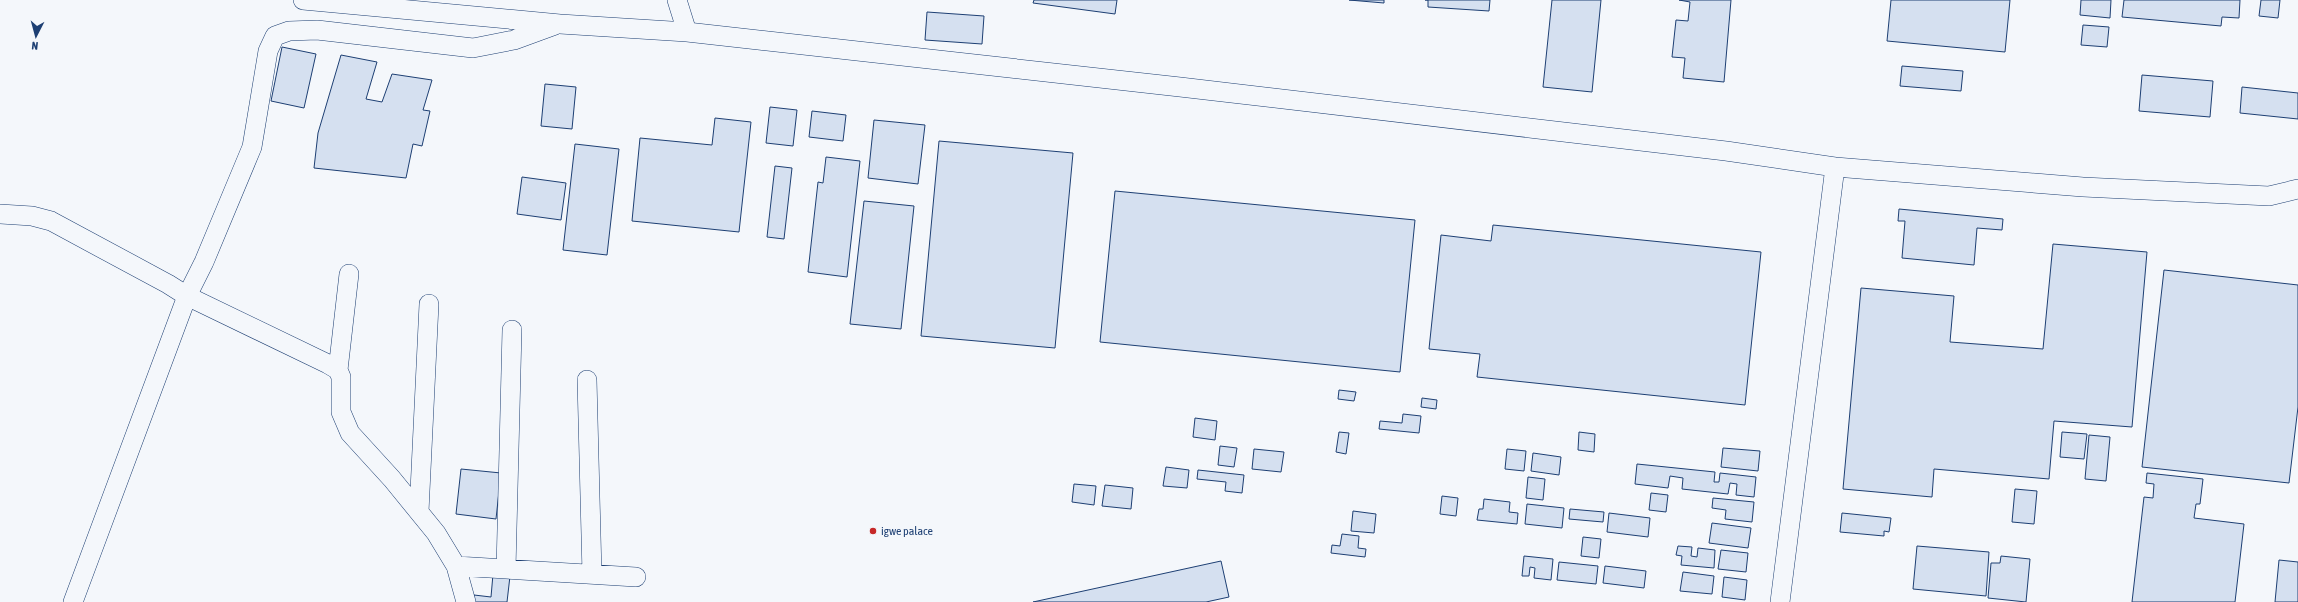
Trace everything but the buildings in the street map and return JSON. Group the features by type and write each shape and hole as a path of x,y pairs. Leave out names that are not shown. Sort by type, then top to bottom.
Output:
{"street":[{"path":"303,0 560,24 687,32 1718,150 1835,167 2091,188 2269,196 2298,189"},
{"path":"677,0 687,32"},
{"path":"73,602 187,296 201,268 252,147 268,51 275,36 289,31 317,30 473,48 514,40 560,24"},
{"path":"1780,602 1835,167"},
{"path":"0,214 32,216 51,221 168,284 187,296 338,370"},
{"path":"349,274 338,370 341,377 341,412 350,433 392,478 436,533 456,566 466,602"},
{"path":"419,512 429,304"},
{"path":"506,569 512,330"},
{"path":"587,380 592,574"},
{"path":"456,566 636,577"}],"place":[{"name":"igwe palace","path":"873,531"}]}
